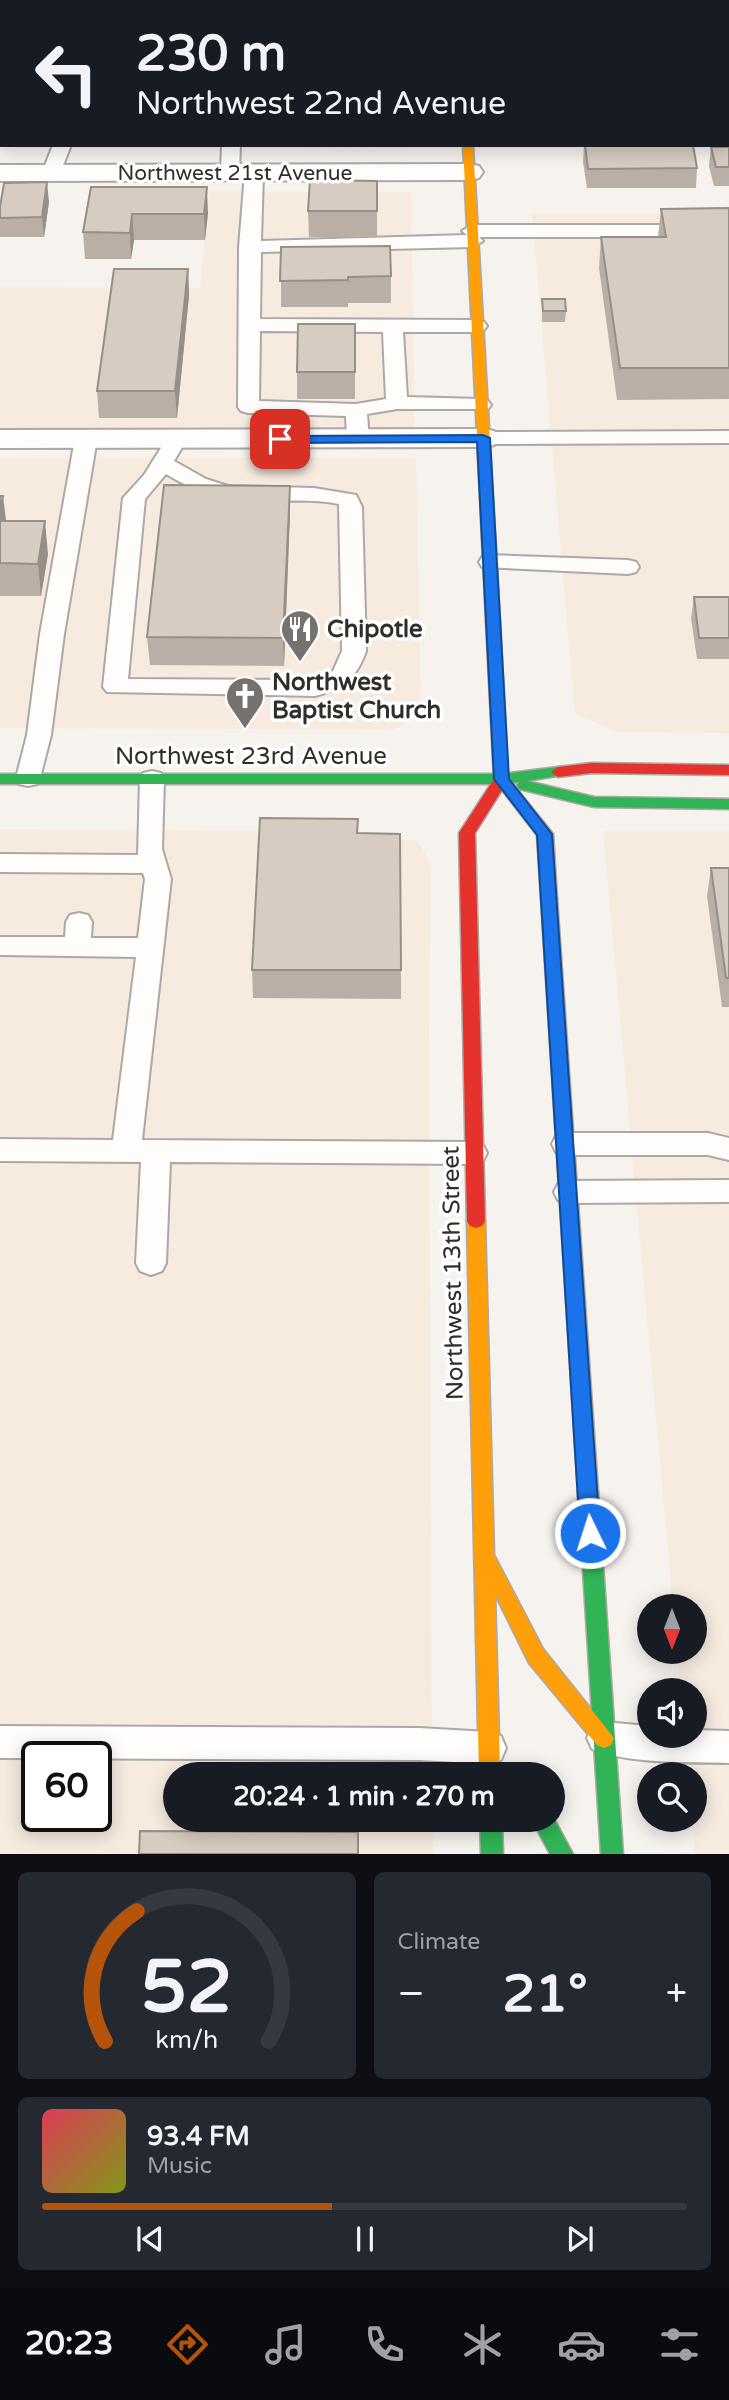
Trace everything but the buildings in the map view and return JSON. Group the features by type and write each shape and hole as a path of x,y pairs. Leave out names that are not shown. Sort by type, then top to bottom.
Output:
{"main road":[{"path":"468,147 501,779 545,834 612,1854"},
{"name":"Northwest 23rd Avenue","path":"0,779 501,779 592,768 729,770"},
{"name":"Northwest 23rd Avenue","path":"501,779 594,802 729,804"},
{"name":"Northwest 13th Street","path":"494,1762 484,1551 467,833 501,779"},
{"path":"484,1551 536,1656 604,1738"},
{"path":"491,1832 492,1854"},
{"path":"549,1832 562,1854"}],"street":[{"name":"Northwest 21st Avenue","path":"0,173 469,172"},
{"path":"0,439 86,439 169,451 357,425 483,438"}],"lane":[{"path":"51,173 61,147"},
{"path":"231,147 242,173 249,247 251,326 248,407 357,425 397,403 481,405"},
{"path":"249,247 472,236 729,232"},
{"path":"251,326 477,326"},
{"path":"393,326 397,403"},
{"path":"483,438 729,437"},
{"path":"28,778 39,735 52,634 86,439"},
{"path":"169,451 211,489 235,494 319,495 348,500 351,508 354,651 350,664 337,681 315,688 115,687 134,498 153,478 169,451"},
{"path":"490,562 628,567"},
{"path":"127,1151 158,879 149,849 152,779"},
{"path":"0,863 26,872 84,872 153,864"},
{"path":"11,938 78,935 149,948"},
{"path":"566,1144 708,1144 729,1149"},
{"path":"0,1150 473,1153"},
{"path":"151,1263 156,1152"},
{"path":"568,1192 729,1191"},
{"path":"604,1738 681,1746 729,1747"},
{"path":"0,1742 419,1744 490,1762"}],"shaded area":[{"path":"24,147 410,147 410,148"},
{"path":"209,191 411,192 415,430 0,428 0,287 200,288"},
{"path":"532,214 729,214 729,733 618,732 575,714"},
{"path":"0,458 416,458 421,716 392,730 0,728"},
{"path":"0,829 316,831 417,841 431,864 429,1028 432,1762 163,1762 163,1832 433,1832 433,1854 0,1854"},
{"path":"603,831 729,831 729,1854 695,1854 693,1832 707,1832 707,1762 687,1762 685,1748 707,1748 707,1678 679,1678 678,1664 707,1664 707,1594 672,1594"}],"traffic: fast":[{"path":"0,779 501,779 558,772"},
{"path":"524,785 594,802 729,804"},
{"path":"588,1492 612,1854"},
{"path":"491,1832 492,1854"},
{"path":"550,1832 562,1854"}],"traffic: slow":[{"path":"468,147 493,622"},
{"path":"549,899 588,1492"},
{"path":"476,1221 490,1762"},
{"path":"490,1562 536,1656 604,1738"}],"traffic: jam":[{"path":"493,622 501,779 545,834 549,899"},
{"path":"558,772 592,768 729,770"},
{"path":"476,1221 467,833 501,779"}],"place":[{"name":"Chipotle","path":"300,663"},
{"name":"Northwest Baptist Church","path":"245,730"}],"route":[{"path":"280,439 483,438 501,779 545,834 590,1533"}]}
